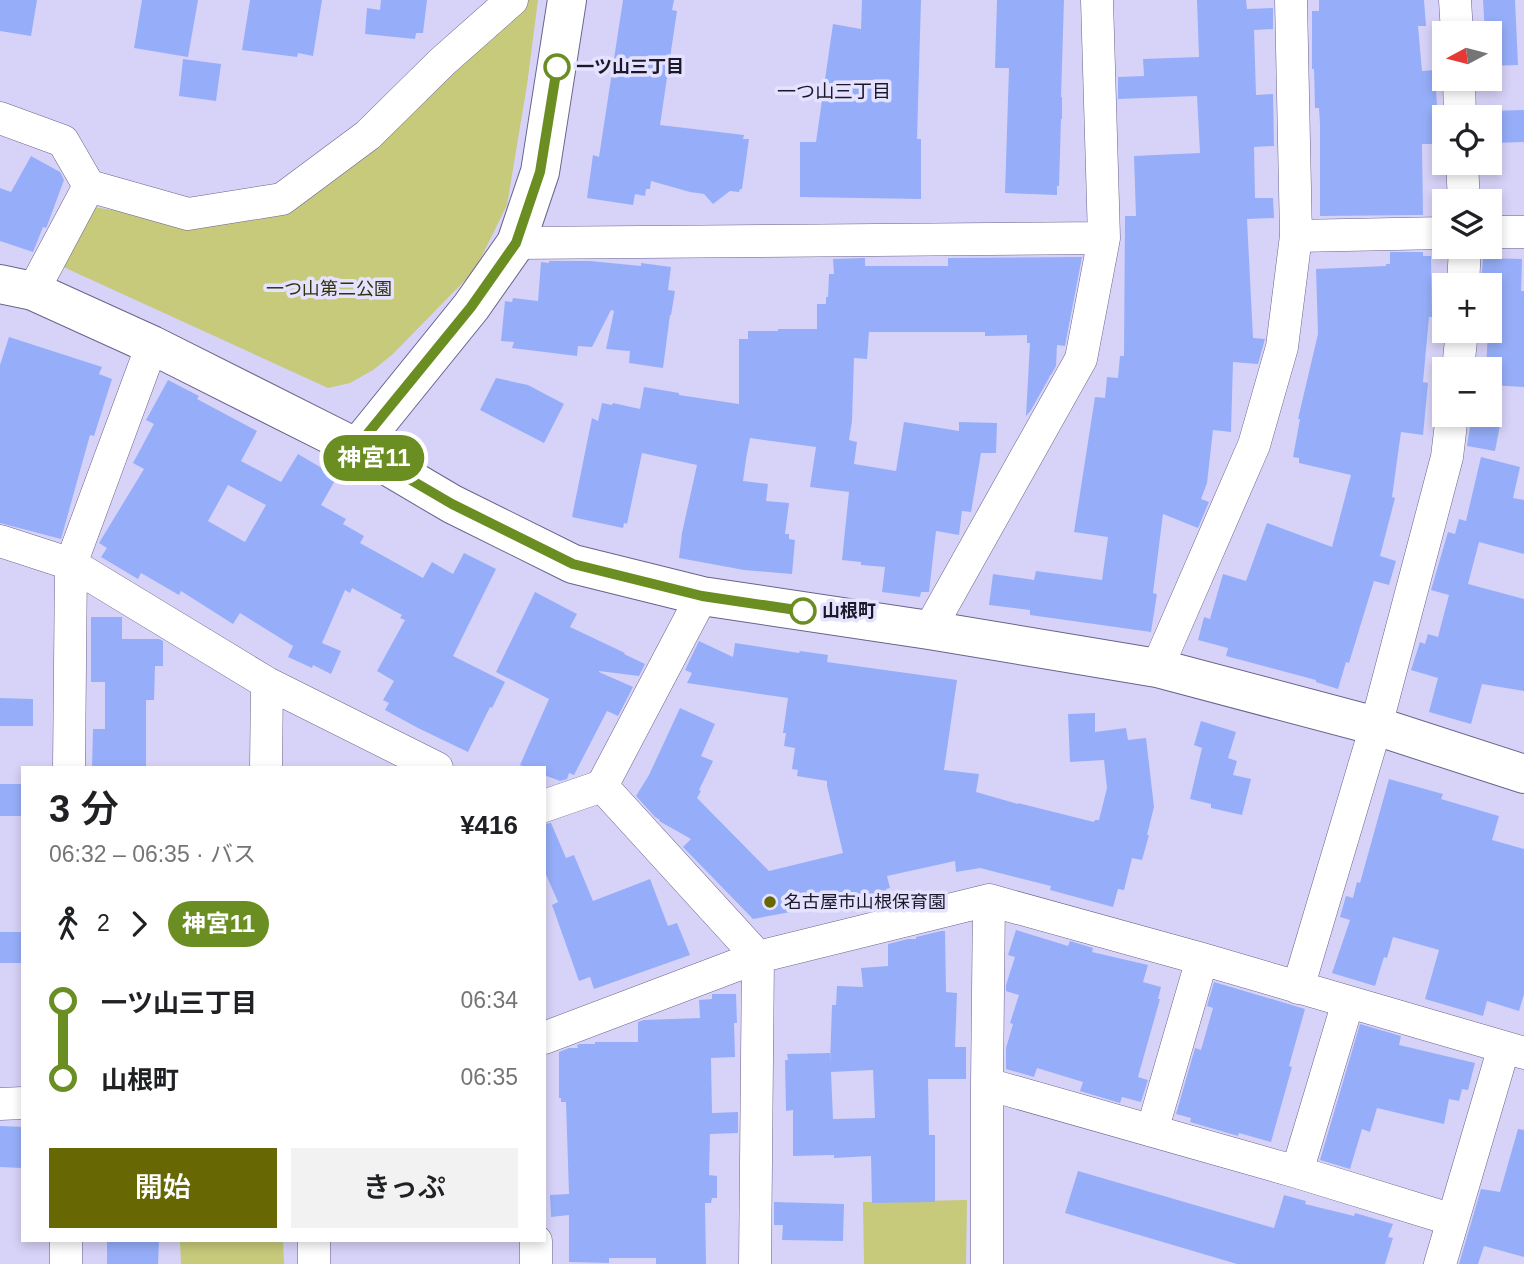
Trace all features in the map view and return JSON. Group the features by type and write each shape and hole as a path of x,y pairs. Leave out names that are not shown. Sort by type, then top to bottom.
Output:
{"street":[{"path":"0,118 63,141 89,186 188,214 282,199 368,135 512,0"},
{"path":"356,448 471,307 516,243 540,172 567,0"},
{"path":"929,630 1081,359 1104,238 1097,0"},
{"path":"1157,668 1254,445 1282,347 1296,236 1291,0"},
{"path":"1455,0 1456,21"},
{"path":"89,186 16,287 152,345 356,448 452,504 573,564 702,596 1157,668 1376,726 1524,774"},
{"path":"1502,232 1524,232"},
{"path":"1296,236 1432,233"},
{"path":"516,243 1104,238"},
{"path":"69,766 71,564 152,345"},
{"path":"1298,988 1376,726 1447,457 1451,427"},
{"path":"0,541 71,564 267,682 433,766"},
{"path":"546,805 602,786 702,596"},
{"path":"266,766 267,682"},
{"path":"602,786 758,957 755,1264"},
{"path":"986,1264 989,901"},
{"path":"546,1037 758,957 989,901 1514,1050 1440,1264"},
{"path":"1152,1131 1202,960"},
{"path":"1297,1172 1348,1002"},
{"path":"986,1084 1297,1172 1453,1220"},
{"path":"0,1104 21,1103"},
{"path":"66,1242 66,1264"},
{"path":"314,1242 314,1264"},
{"path":"536,1242 536,1264"}],"green space":[{"name":"一つ山第二公園","path":"520,0 538,0 507,205 475,270 393,354 373,370 350,383 328,388 59,265 94,207 208,226 262,219 303,200 377,144 449,77"},
{"path":"967,1200 966,1264 864,1264 863,1202"},
{"path":"180,1242 283,1242 284,1264 181,1264"}],"building":[{"path":"0,0 37,0 31,36 0,31"},
{"path":"142,0 198,0 188,57 134,48"},
{"path":"250,0 322,0 313,56 298,53 297,57 242,50"},
{"path":"381,0 427,0 423,33 416,33 415,39 365,34 367,8 380,10"},
{"path":"623,0 674,0 672,10 677,11 660,125 744,135 743,139 749,139 742,189 739,192 730,191 713,204 704,194 651,181 645,196 635,194 633,205 587,198 593,155 599,157"},
{"path":"862,0 921,0 917,139 921,139 921,199 800,197 800,142 816,142 833,24 861,29"},
{"path":"997,0 1064,0 1062,119 1057,195 1005,193 1009,68 995,68"},
{"path":"1197,0 1246,0 1247,9 1273,8 1273,29 1254,30 1256,95 1273,94 1274,146 1254,147 1255,198 1273,198 1274,218 1247,219 1253,338 1265,339 1258,364 1233,362 1231,432 1213,430 1207,483 1201,499 1209,502 1198,528 1163,514 1153,593 1157,594 1151,632 1030,615 1030,610 989,605 993,574 1034,580 1036,571 1102,580 1108,537 1074,532 1095,397 1105,398 1107,377 1118,378 1120,356 1124,356 1125,216 1136,216 1134,156 1200,153 1197,96 1118,99 1118,77 1144,76 1143,59 1199,57"},
{"path":"1319,0 1424,0 1426,26 1418,26 1422,71 1432,70 1432,91 1436,91 1437,105 1432,105 1432,144 1422,144 1423,215 1320,216 1320,124 1319,108 1315,108 1312,69 1312,11 1319,11"},
{"path":"1483,0 1515,0 1518,65 1502,66 1502,21 1484,21"},
{"path":"183,59 221,64 216,101 179,96"},
{"path":"1524,110 1524,142 1502,143 1502,111"},
{"path":"31,156 60,172 64,180 47,226 43,227 33,252 0,241 0,188 11,192"},
{"path":"1390,252 1423,252 1423,256 1431,256 1432,317 1429,317 1423,382 1428,383 1423,435 1401,432 1392,497 1395,498 1380,556 1396,561 1389,585 1374,581 1349,663 1346,662 1338,689 1316,680 1226,656 1228,648 1198,640 1204,617 1210,619 1223,574 1246,581 1267,523 1332,547 1351,475 1299,463 1299,458 1293,457 1298,419 1318,334 1316,269 1390,264"},
{"path":"1082,257 1065,346 1057,345 1056,366 1026,416 1030,343 1027,343 1027,335 985,336 985,332 869,332 867,359 854,358 849,440 857,442 854,464 896,471 904,422 959,431 959,422 997,423 996,453 981,453 971,512 962,511 959,535 936,531 929,592 921,592 920,597 882,592 885,567 842,560 849,492 810,487 816,447 750,438 746,459 743,481 768,484 766,501 789,503 785,534 789,534 789,539 795,540 792,574 744,570 679,558 697,465 642,453 627,524 624,523 623,528 572,517 592,418 598,421 602,403 640,409 644,387 739,404 739,339 748,339 748,331 817,329 817,304 826,304 829,274 834,274 833,259 865,258 865,266 948,266 948,258"},
{"path":"1483,259 1522,259 1524,387 1502,386 1502,357 1487,357 1487,343 1502,343 1502,273 1482,273"},
{"path":"590,261 641,266 641,263 671,267 668,290 675,291 663,368 629,363 630,351 606,349 614,311 611,310 592,347 578,346 577,356 512,348 514,342 501,341 505,301 512,302 513,298 538,301 541,262"},
{"path":"9,337 102,367 99,374 112,379 94,436 90,435 61,539 0,523 0,365"},
{"path":"496,378 528,385 564,404 544,443 480,410"},
{"path":"168,380 257,431 241,461 281,482 298,454 337,477 321,505 346,519 343,524 364,536 360,543 423,578 432,562 453,574 464,553 496,569 453,656 505,682 468,752 385,710 389,703 383,700 394,681 377,671 405,620 400,618 402,615 352,588 350,593 345,590 322,643 341,651 331,674 288,657 293,646 240,613 233,624 181,591 179,595 141,573 138,579 101,557 107,548 99,543 144,469 133,463 154,424 146,420","holes":["228,485 266,505 245,542 208,521"]},
{"path":"1470,427 1500,427 1495,451 1467,446"},
{"path":"1481,457 1520,467 1513,498 1524,500 1524,554 1479,542 1468,584 1524,599 1524,691 1482,684 1471,724 1429,712 1438,678 1411,670 1420,642 1425,644 1428,634 1438,637 1449,595 1431,590 1448,532 1455,534 1459,519 1466,521"},
{"path":"535,592 577,614 570,627 645,664 639,676 599,671 633,687 618,716 607,711 574,775 569,773 567,779 560,781 546,776 546,766 520,765 549,699 496,672"},
{"path":"91,617 122,617 122,639 163,641 163,666 155,666 154,700 146,700 146,766 92,766 93,729 105,729 105,682 91,682"},
{"path":"699,641 733,657 735,643 828,655 827,662 957,680 944,770 979,774 976,792 1094,822 1099,820 1107,788 1104,760 1070,762 1068,714 1095,713 1095,732 1126,728 1128,740 1146,738 1154,807 1142,860 1132,858 1124,890 1118,889 1113,907 1050,890 1051,886 980,868 956,872 955,861 887,876 890,888 886,889 887,894 753,919 683,847 691,839 659,821 636,796 649,775 680,708 715,724 701,756 713,761 697,798 769,871 843,853 827,781 797,776 798,770 792,769 795,748 784,746 786,733 783,733 788,698 687,683 692,673 685,670"},
{"path":"0,698 33,699 33,726 0,726"},
{"path":"1201,721 1236,732 1228,758 1237,761 1233,775 1251,779 1242,815 1211,808 1211,804 1190,799 1202,748 1194,745"},
{"path":"1389,779 1443,794 1441,799 1499,816 1492,840 1524,849 1524,994 1519,1011 1487,1001 1483,1016 1425,999 1439,950 1393,937 1375,986 1332,973 1350,920 1340,917 1346,896 1353,898 1357,882 1360,883"},
{"path":"0,784 21,784 21,816 0,816"},
{"path":"551,823 566,858 574,855 593,901 650,879 668,926 677,923 690,955 594,989 590,977 579,981 552,905 558,902 546,875 546,824"},
{"path":"1016,930 1068,946 1070,941 1093,948 1092,952 1148,965 1143,982 1161,987 1138,1077 1148,1080 1141,1102 1122,1097 1120,1103 1080,1091 1083,1082 1037,1068 1034,1077 1006,1069 1006,1048 1013,1024 1010,1023 1019,995 1006,991 1015,957 1008,955"},
{"path":"945,931 946,992 957,993 955,1047 966,1047 966,1079 928,1079 929,1135 935,1135 935,1202 872,1203 871,1156 793,1156 793,1110 786,1111 785,1060 788,1060 787,1054 830,1053 830,1064 832,1005 836,1005 837,986 863,987 861,968 888,966 888,944","holes":["873,1070 875,1118 833,1119 831,1072"]},
{"path":"0,932 21,932 21,963 0,963"},
{"path":"1214,982 1305,1009 1271,1142 1190,1122 1191,1118 1176,1114 1195,1048 1201,1050 1213,1008 1207,1006"},
{"path":"712,994 736,994 735,1057 711,1058 712,1113 738,1112 738,1133 710,1134 709,1175 717,1176 717,1198 712,1198 711,1203 705,1203 706,1264 656,1264 656,1258 609,1258 609,1263 569,1262 569,1215 551,1217 550,1195 569,1194 566,1102 561,1102 559,1098 559,1052 595,1042 638,1042 638,1022 700,1018 699,1000 712,999"},
{"path":"1360,1024 1401,1036 1399,1045 1475,1063 1468,1090 1462,1089 1459,1101 1449,1099 1444,1124 1377,1108 1370,1132 1362,1129 1350,1169 1320,1160"},
{"path":"0,1126 21,1127 21,1168 0,1167"},
{"path":"1518,1129 1524,1130 1524,1257 1484,1246 1478,1264 1459,1264 1481,1189 1500,1192"},
{"path":"1078,1171 1274,1228 1284,1195 1306,1201 1305,1204 1354,1216 1355,1213 1393,1224 1388,1237 1393,1238 1385,1264 1237,1264 1065,1213"},
{"path":"774,1202 844,1204 843,1241 782,1240 783,1225 774,1225"},
{"path":"107,1242 159,1242 158,1264 107,1264"}],"bus line":[{"name":"神宮11","path":"557,67 540,172 516,243 471,307 356,448 452,504 573,564 702,596 803,611"}],"place":[{"name":"一ツ山三丁目","path":"557,67"},
{"name":"山根町","path":"803,611"},
{"name":"名古屋市山根保育園","path":"770,902"}],"district":[{"name":"一つ山三丁目","path":"834,91"}]}
